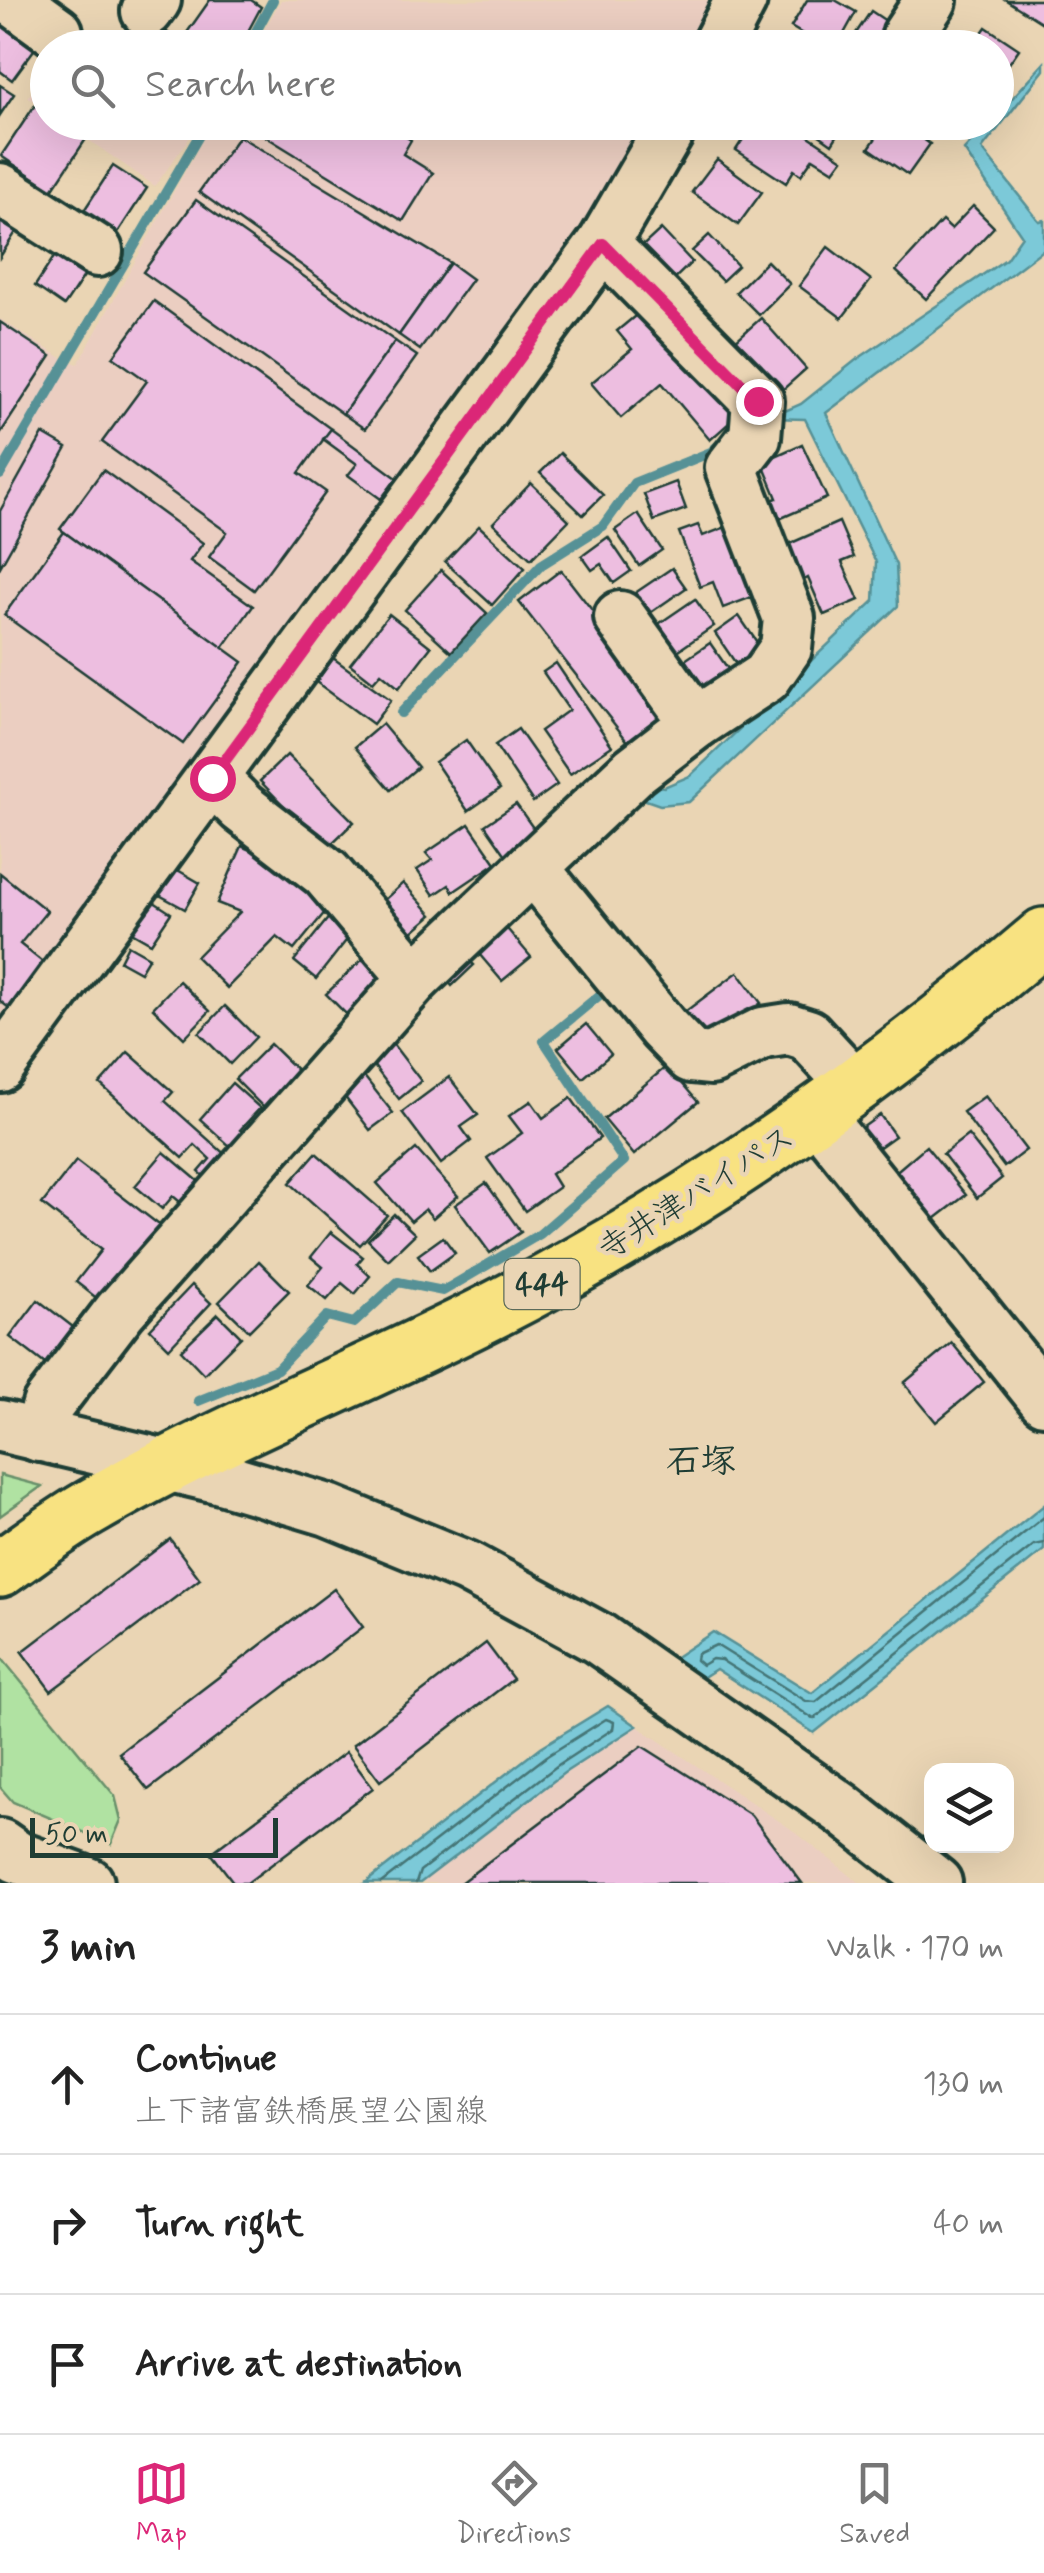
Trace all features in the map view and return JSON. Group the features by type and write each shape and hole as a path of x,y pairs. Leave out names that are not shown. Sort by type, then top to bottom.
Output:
{"highway":[{"name":"寺井津バイパス","path":"0,1568 85,1511 168,1465 489,1313 642,1230 836,1101 977,994 1044,936"}],"street":[{"path":"14,0 54,30"},
{"path":"725,30 741,0"},
{"path":"0,1066 603,244 664,140"},
{"path":"0,189 97,250"},
{"path":"19,1431 48,1404 120,1311 415,978 545,884 635,770 696,723 766,677 786,648 789,618 731,468 755,437 758,401 603,244"},
{"path":"620,617 696,723"},
{"path":"212,778 242,808 326,873 415,978"},
{"path":"545,884 691,1057 710,1059 764,1033 789,1029 808,1035 836,1101 1044,1399"},
{"path":"19,1431 168,1465 328,1510 484,1576 598,1638 841,1808 936,1883"},
{"path":"0,1846 17,1857 88,1883"}],"shaded area":[{"path":"281,0 721,0 704,30 264,30"},
{"path":"89,140 188,140 155,186"},
{"path":"203,140 640,140 583,237 0,1035 0,319 78,364"},
{"path":"637,1726 791,1829 860,1883 420,1883 564,1773"}],"green space":[{"path":"0,1475 42,1486 0,1516"},
{"path":"0,1656 115,1796 121,1820 111,1844 13,1802 0,1787"}],"water":[{"path":"1044,63 1044,70 1014,108 1014,96"},
{"path":"973,140 989,140 982,149 1039,221 1044,220 1044,249 826,413 896,565 898,606 689,802 660,805 643,799 567,872 560,859 639,783 664,787 690,776 874,601 876,562 805,419 769,418 801,404 856,360 1006,259 1022,236 964,150"},
{"path":"1044,1505 1044,1550 814,1733 716,1669 702,1678 674,1658 713,1632 812,1693"},
{"path":"608,1706 637,1726 564,1773 420,1883 365,1883 541,1747"}],"building":[{"path":"210,0 251,0 261,7 249,30 189,30"},
{"path":"807,0 835,0 856,12 846,30 791,27"},
{"path":"1006,0 1044,0 1044,24"},
{"path":"871,11 900,30 858,30"},
{"path":"0,15 30,37 30,55 12,80 0,71"},
{"path":"146,17 164,30 136,30"},
{"path":"0,85 14,94 0,115"},
{"path":"30,112 30,140 85,140 52,190 1,156"},
{"path":"236,140 246,140 450,263 399,335 199,192"},
{"path":"271,140 411,140 403,154 433,173 403,221"},
{"path":"742,140 815,140 843,159 834,171 813,158 801,175 794,170 786,183 736,150"},
{"path":"875,140 924,140 930,144 908,175 869,148"},
{"path":"717,159 762,192 738,225 692,192"},
{"path":"113,166 147,188 117,234 83,212"},
{"path":"196,200 395,341 343,414 143,272"},
{"path":"0,202 25,218 0,257"},
{"path":"973,206 994,227 926,299 896,271 942,221 951,229"},
{"path":"661,229 692,262 667,286 635,253"},
{"path":"709,235 738,266 722,281 692,251"},
{"path":"828,247 871,280 842,318 799,286"},
{"path":"58,251 88,270 64,306 35,286"},
{"path":"767,261 790,284 759,315 736,292"},
{"path":"450,263 472,279 420,350 399,335"},
{"path":"154,301 331,429 299,473 326,492 254,590 209,557 227,532 102,442 147,381 113,357"},
{"path":"646,307 738,415 710,440 662,383 621,418 591,383 632,349 617,331"},
{"path":"761,318 806,369 770,401 725,350"},
{"path":"0,322 51,356 0,434"},
{"path":"395,341 417,356 365,429 343,414"},
{"path":"331,429 397,478 381,499 348,475 357,464 323,439"},
{"path":"43,434 67,448 0,567 0,511"},
{"path":"802,444 827,498 770,523 762,504 777,498 762,462"},
{"path":"560,453 603,495 583,515 540,473"},
{"path":"103,470 203,543 190,561 253,606 223,648 60,529"},
{"path":"676,482 686,509 654,521 644,494"},
{"path":"531,483 569,520 531,559 493,523"},
{"path":"638,514 662,550 639,566 615,530"},
{"path":"839,522 854,557 842,562 859,600 824,615 808,578 796,584 780,548"},
{"path":"736,523 763,593 723,608 713,582 700,587 679,532 698,525 703,536"},
{"path":"479,526 525,568 492,605 445,562"},
{"path":"64,532 243,662 183,744 4,615"},
{"path":"608,537 631,571 614,583 601,564 592,570 582,556"},
{"path":"672,568 686,588 650,613 635,593"},
{"path":"441,570 487,613 451,652 405,610"},
{"path":"561,570 677,720 636,752 519,602"},
{"path":"695,599 714,626 676,652 657,625"},
{"path":"389,614 431,647 399,688 381,673 373,682 350,664"},
{"path":"739,616 765,654 741,671 715,633"},
{"path":"710,643 733,676 707,693 685,660"},
{"path":"333,658 391,700 373,724 316,682"},
{"path":"556,663 612,746 570,774 540,731 569,710 543,672"},
{"path":"382,724 418,767 391,790 355,747"},
{"path":"518,729 557,785 533,802 495,745"},
{"path":"466,740 500,789 468,811 435,762"},
{"path":"287,755 354,822 326,849 260,781"},
{"path":"516,804 541,839 510,861 485,825"},
{"path":"469,824 496,863 453,892 449,885 434,895 417,870 432,860 426,853"},
{"path":"242,846 263,855 306,890 313,882 335,900 294,950 277,937 227,988 196,957 240,912 217,903"},
{"path":"169,865 200,883 185,909 154,892"},
{"path":"0,873 47,911 20,944 45,964 9,1008 0,1001"},
{"path":"403,883 432,915 403,940 375,908"},
{"path":"151,900 171,913 151,943 130,931"},
{"path":"334,911 356,928 316,979 294,961"},
{"path":"503,924 531,957 502,981 474,948"},
{"path":"128,945 149,957 140,972 120,961"},
{"path":"463,954 474,965 452,986 442,974"},
{"path":"366,956 394,986 355,1023 326,994"},
{"path":"738,972 761,1003 705,1045 682,1014"},
{"path":"179,981 210,1011 184,1038 153,1008"},
{"path":"225,1006 256,1037 230,1064 199,1033"},
{"path":"586,1024 611,1054 583,1078 558,1048"},
{"path":"392,1043 421,1081 399,1099 370,1061"},
{"path":"270,1044 309,1082 274,1118 235,1079"},
{"path":"128,1052 173,1092 165,1101 237,1165 217,1188 199,1172 210,1159 195,1145 183,1158 100,1084"},
{"path":"667,1066 698,1102 634,1155 604,1119"},
{"path":"363,1075 393,1113 370,1130 341,1092"},
{"path":"449,1077 478,1115 461,1127 471,1141 441,1164 402,1112"},
{"path":"232,1083 260,1108 240,1130 256,1144 243,1158 200,1119"},
{"path":"985,1096 1026,1150 1004,1167 963,1112"},
{"path":"571,1098 600,1138 551,1174 559,1187 525,1211 487,1158 522,1133 509,1116 531,1101 543,1118"},
{"path":"880,1115 895,1136 874,1151 859,1130"},
{"path":"968,1135 1002,1178 977,1198 943,1154"},
{"path":"926,1146 966,1195 931,1222 892,1175"},
{"path":"416,1149 458,1196 433,1218 425,1209 411,1221 377,1183"},
{"path":"164,1152 210,1191 192,1212 173,1196 162,1209 135,1186"},
{"path":"316,1153 387,1215 360,1245 290,1183"},
{"path":"76,1161 167,1231 108,1307 76,1282 101,1250 42,1204"},
{"path":"486,1183 521,1232 490,1253 455,1205"},
{"path":"394,1214 415,1234 388,1260 368,1240"},
{"path":"331,1232 363,1257 357,1264 370,1276 355,1294 342,1283 327,1300 308,1285 323,1267 311,1257"},
{"path":"443,1237 455,1253 430,1271 418,1255"},
{"path":"259,1261 289,1291 249,1331 219,1302"},
{"path":"192,1285 211,1303 169,1348 150,1329"},
{"path":"38,1300 86,1337 58,1374 10,1337"},
{"path":"218,1314 241,1337 204,1374 181,1350"},
{"path":"952,1343 984,1382 936,1422 904,1383"},
{"path":"170,1539 200,1579 51,1691 22,1652"},
{"path":"334,1589 363,1627 148,1790 119,1753"},
{"path":"486,1643 513,1679 380,1781 353,1745"},
{"path":"642,1746 751,1815 802,1883 460,1883"},
{"path":"346,1752 373,1788 247,1883 234,1883 211,1853"}],"waterway":[{"path":"257,30 273,0"},
{"path":"0,475 196,140"},
{"path":"401,713 541,565 603,526 634,483 711,452 723,441"},
{"path":"198,1401 277,1369 327,1316 354,1323 398,1282 443,1291 540,1234 624,1161 544,1041 607,989 603,985"}],"district":[{"name":"石塚","path":"701,1460"}],"route":[{"path":"212,778 603,244 758,401"}]}
